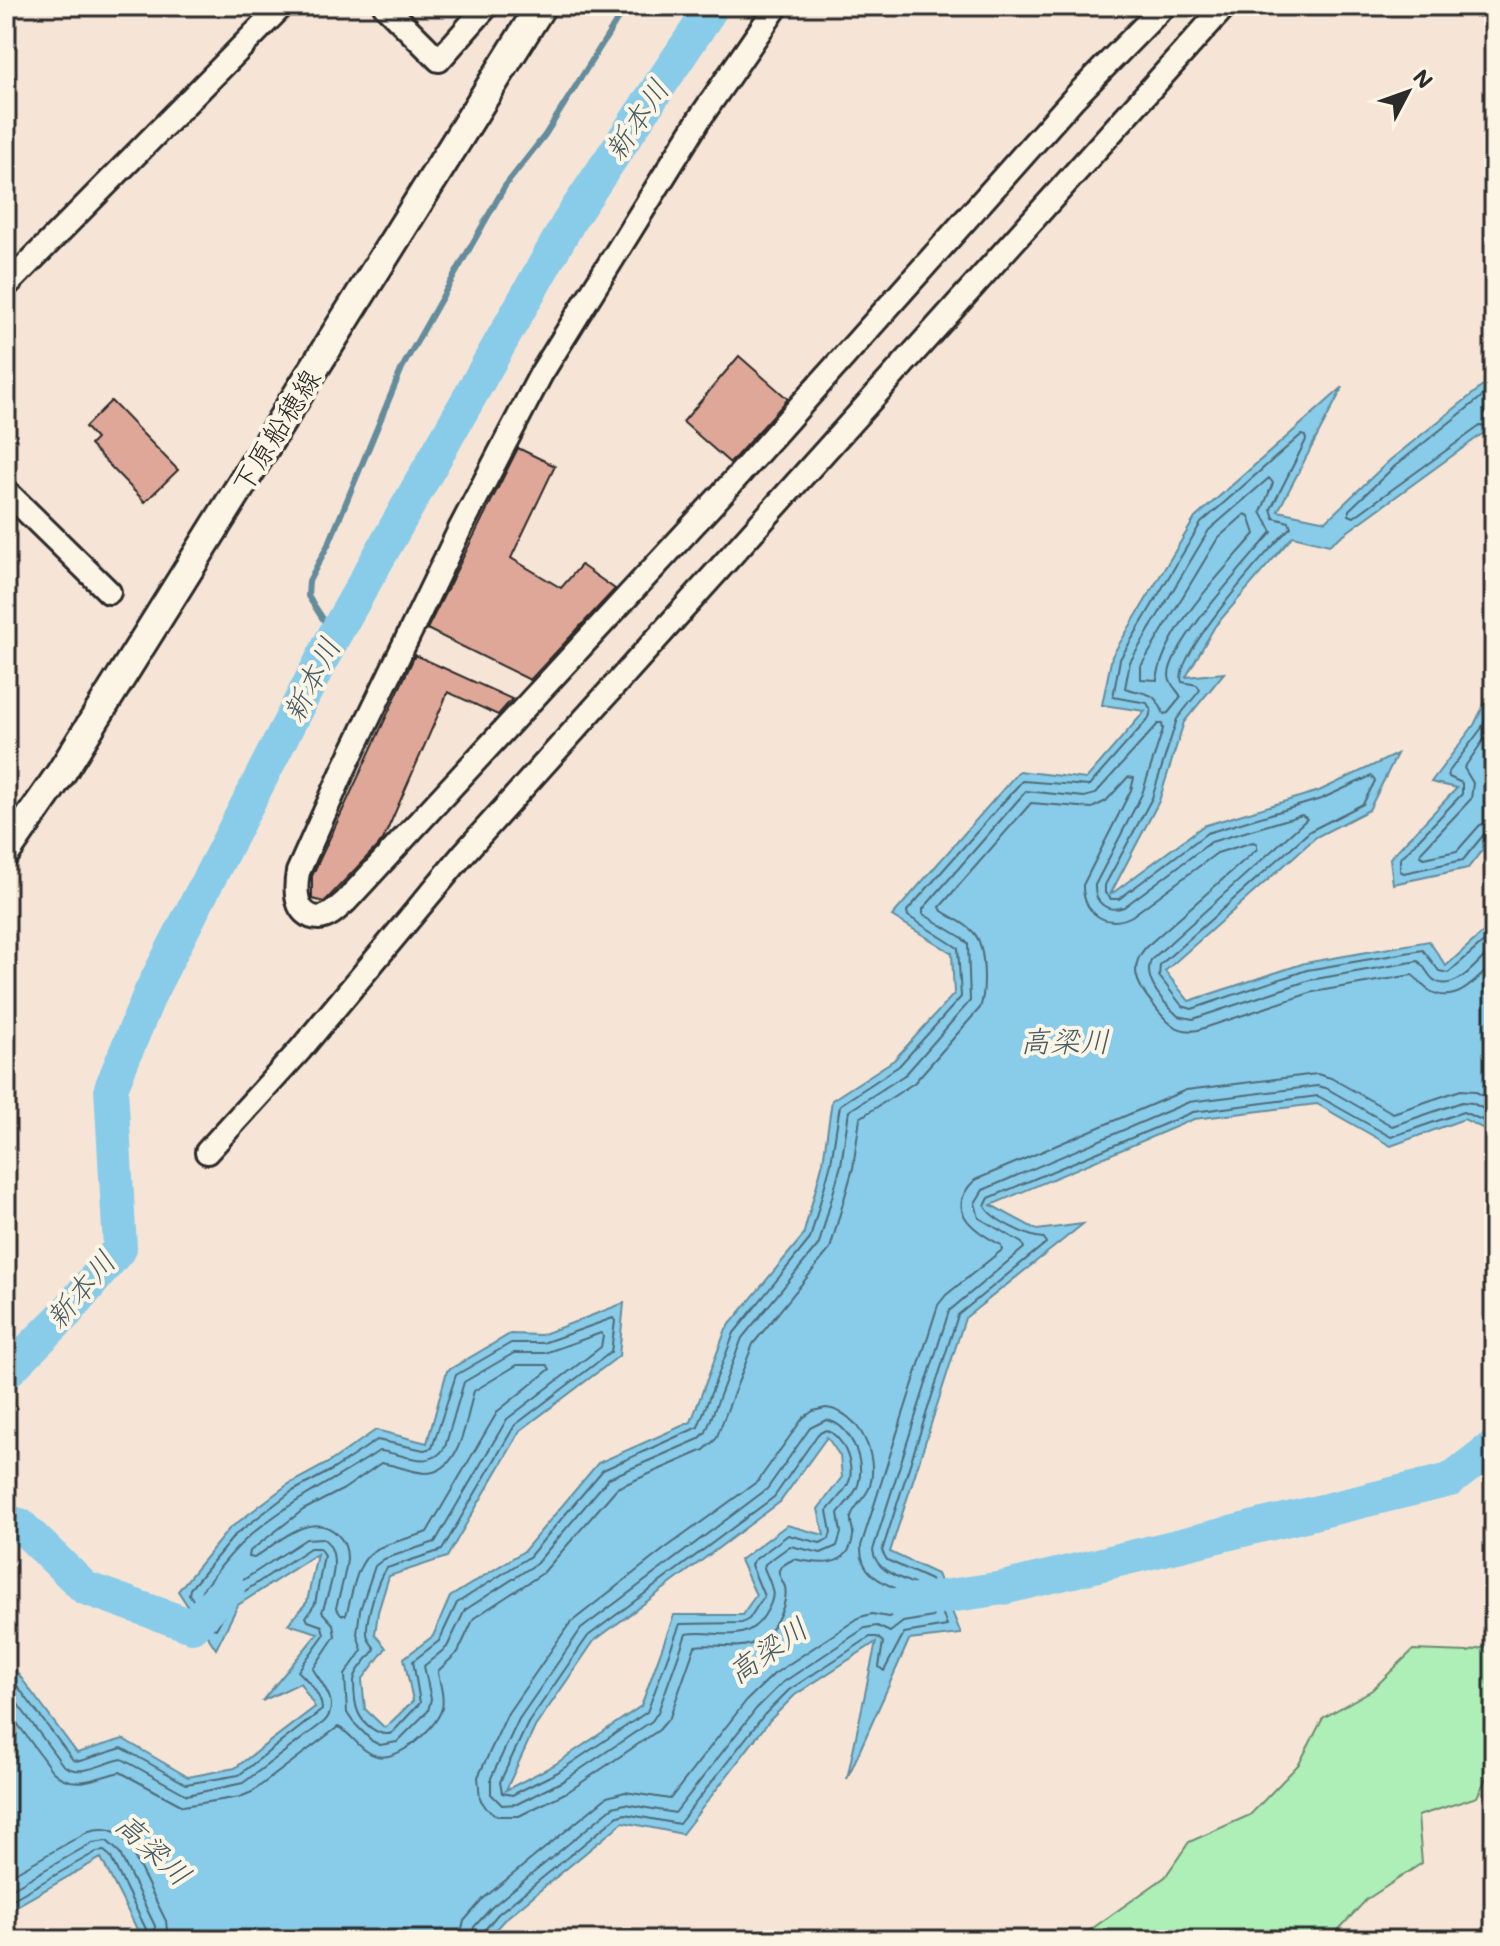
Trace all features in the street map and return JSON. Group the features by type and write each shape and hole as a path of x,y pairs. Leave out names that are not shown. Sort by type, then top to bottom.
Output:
{"main road":[{"name":"下原船穂線","path":"6,852 61,773 541,6"}],"street":[{"path":"6,286 282,6"},
{"path":"385,6 439,60 487,6"},
{"path":"777,6 700,118 541,374 460,529 298,872 294,889 298,904 306,913 319,918 330,914 357,890 729,485 1074,98 1164,6"},
{"path":"207,1152 300,1050 430,892 506,806 1225,6"},
{"path":"6,491 109,592"}],"green space":[{"path":"1494,1644 1494,1762 1477,1797 1418,1816 1422,1863 1366,1900 1329,1940 1076,1940 1165,1877 1189,1842 1250,1815 1299,1764 1323,1718 1372,1690 1413,1650 1468,1652"}],"water":[{"name":"高梁川","path":"1494,377 1494,434 1485,432 1329,545 1293,536 1215,626 1186,677 1224,673 1184,722 1159,801 1110,895 1203,826 1319,791 1397,754 1369,810 1316,837 1165,971 1189,1001 1305,963 1429,941 1446,966 1494,925 1494,1134 1464,1119 1391,1146 1317,1104 1194,1119 991,1205 1037,1230 1083,1224 965,1318 890,1552 937,1574 961,1634 909,1640 847,1779 876,1642 795,1695 770,1720 682,1834 623,1822 504,1920 486,1940 137,1940 139,1933 101,1858 6,1912 6,1668 16,1671 77,1753 123,1739 188,1777 235,1768 315,1707 300,1683 262,1701 318,1633 288,1624 307,1602 317,1554 238,1605 216,1649 178,1591 229,1529 287,1485 328,1463 376,1430 427,1443 447,1371 510,1334 541,1335 624,1303 619,1356 521,1430 447,1557 389,1576 375,1634 386,1648 362,1680 365,1709 385,1728 413,1701 404,1658 433,1636 450,1597 524,1551 598,1463 691,1422 726,1329 803,1236 823,1162 832,1100 894,1060 954,994 952,953 892,916 1019,771 1086,779 1145,711 1102,705 1112,656 1195,518 1343,387 1278,511 1326,521 1390,460","holes":["827,1437 840,1456 842,1477 818,1509 824,1535 787,1525 740,1560 756,1595 742,1615 674,1615 641,1706 554,1765 506,1790 535,1727 594,1641 780,1502"]},
{"path":"1494,685 1494,835 1468,868 1393,884 1390,858 1457,788 1431,782 1474,725"}],"building":[{"path":"739,356 788,399 730,463 683,422"},
{"path":"111,401 178,470 145,502 90,445 96,439 85,427"},
{"path":"518,448 555,466 511,558 561,588 581,565 615,589 530,680 427,629"},
{"path":"415,655 512,699 498,715 448,692 383,840 324,902 312,899 312,876"}],"waterway":[{"path":"334,636 308,596 309,581 330,541 402,368 505,186 545,135 626,6"},
{"name":"新本川","path":"6,1373 68,1311 120,1248 111,1088 151,991 334,636 571,218 713,6"},
{"path":"902,1603 1003,1588 1450,1480 1494,1446"},
{"name":"新本川","path":"6,1521 20,1525 85,1588 192,1626 228,1588"}]}
